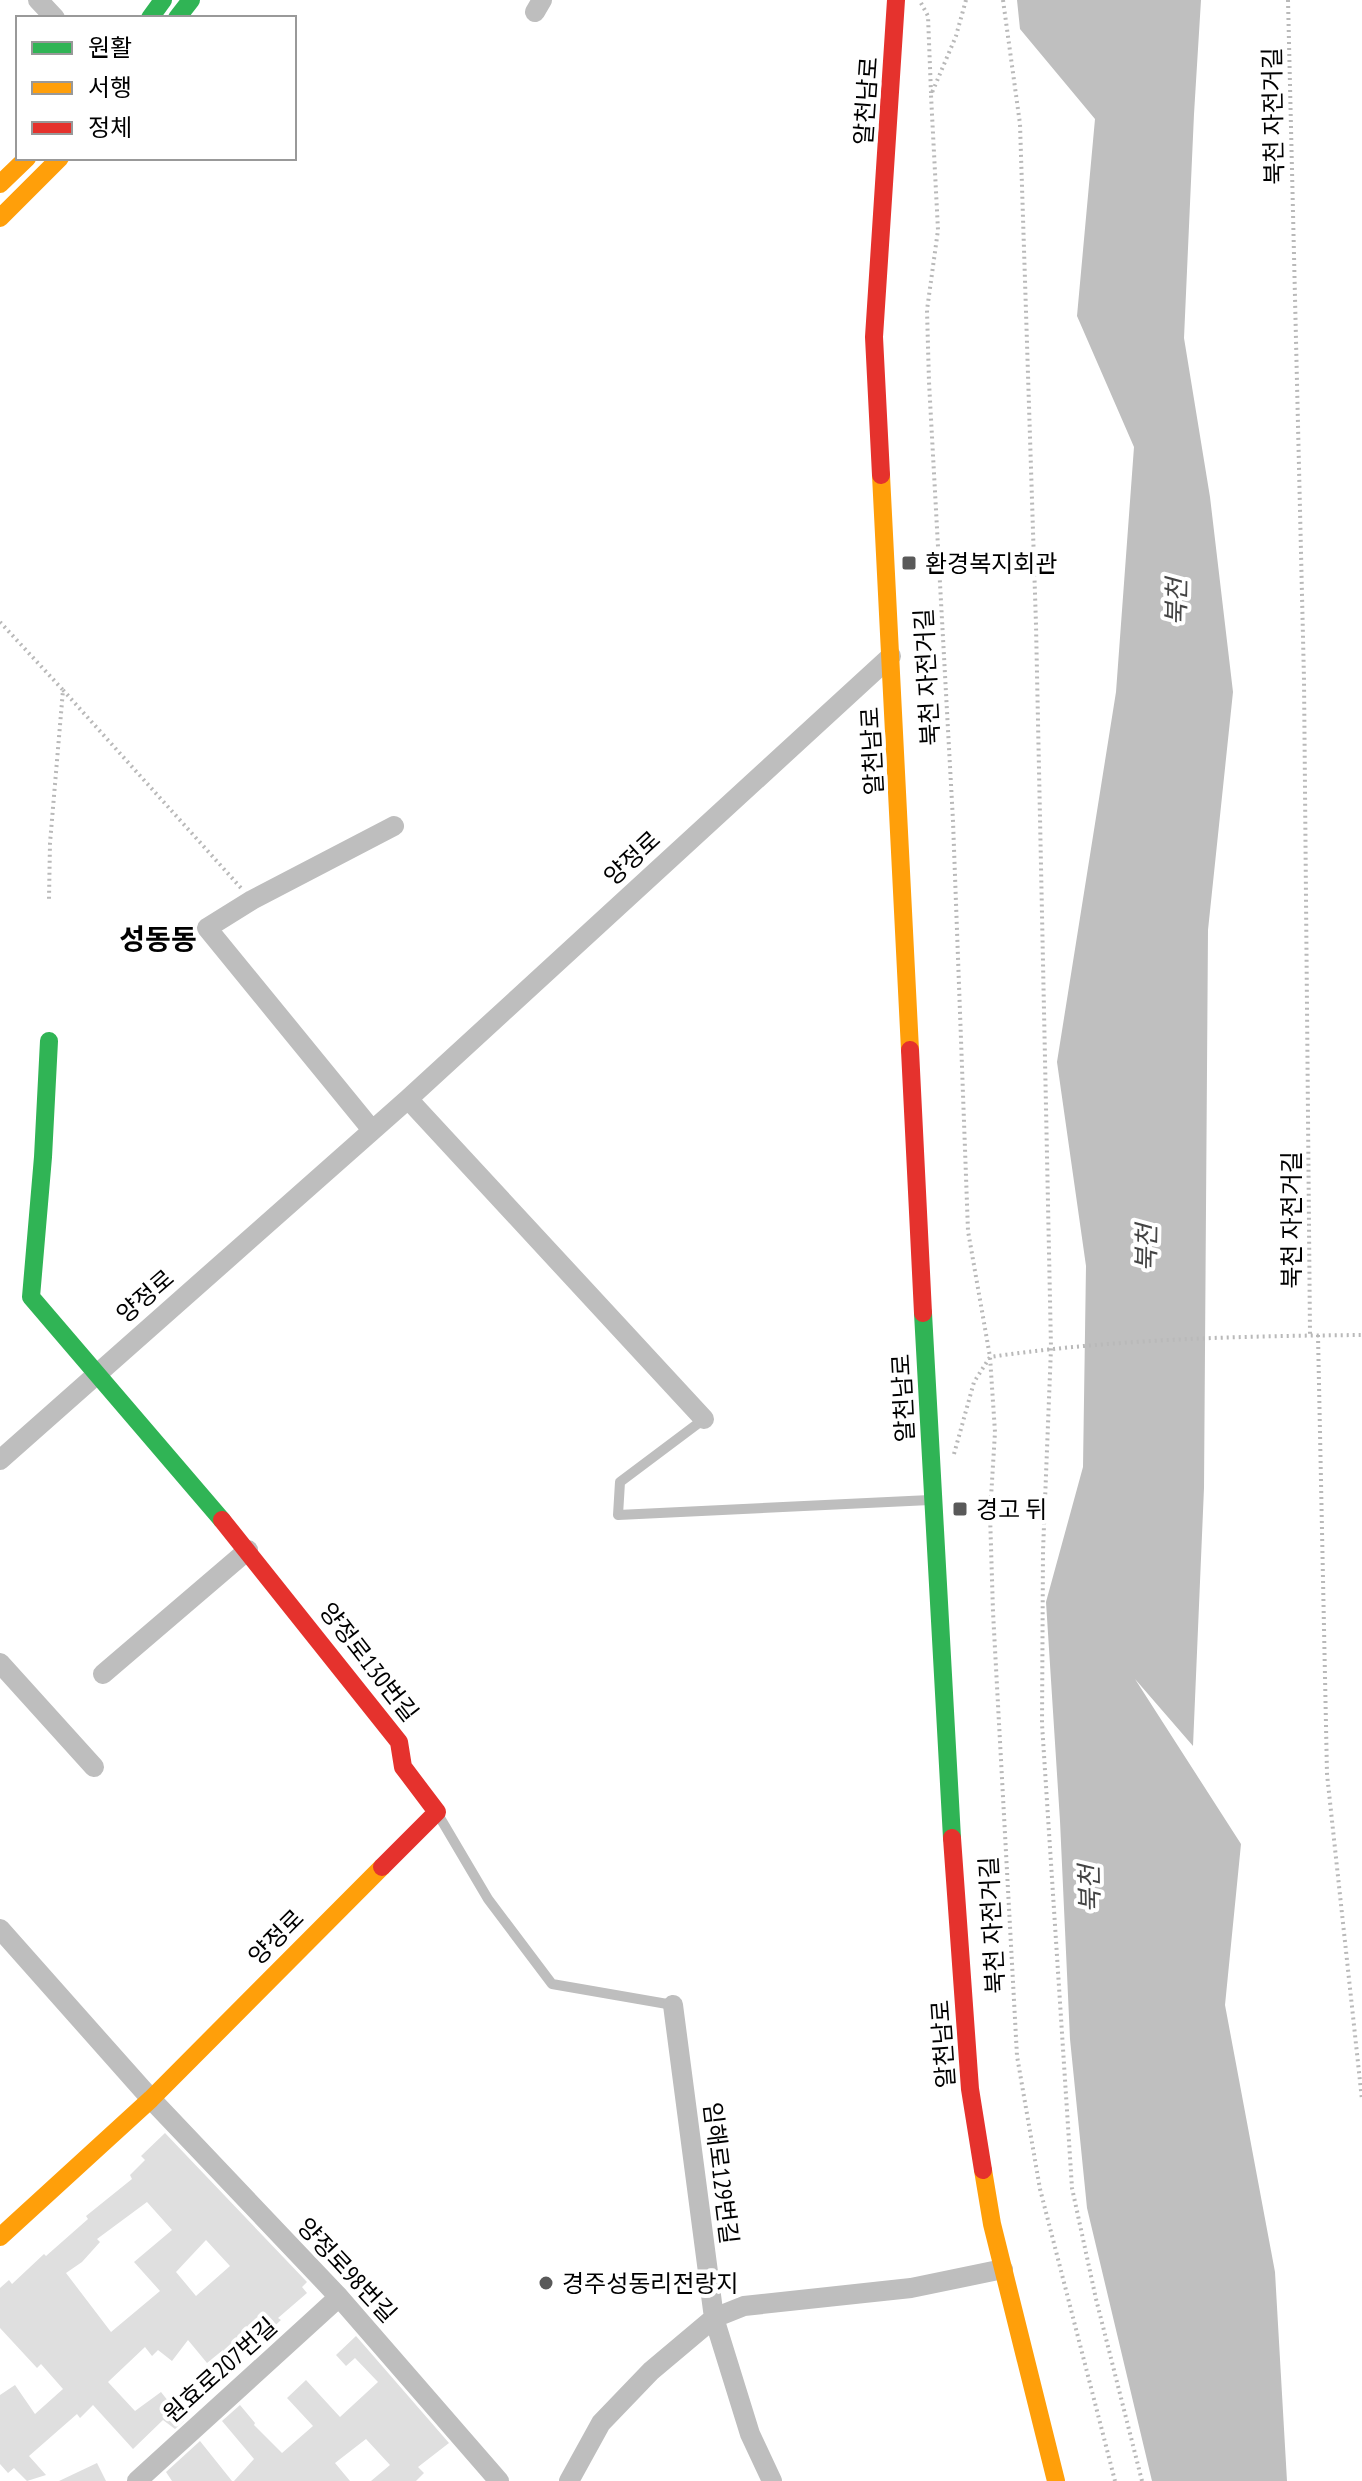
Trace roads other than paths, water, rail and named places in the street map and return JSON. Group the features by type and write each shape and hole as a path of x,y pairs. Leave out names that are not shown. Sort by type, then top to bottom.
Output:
{"street":[{"path":"38,0 53,16"},
{"path":"179,16 191,0"},
{"name":"알천남로","path":"896,0 874,337 932,1500 970,2089 992,2224 1056,2481"},
{"path":"0,184 25,160"},
{"path":"0,218 58,160"},
{"name":"양정로","path":"0,1460 408,1099 891,656"},
{"path":"372,1130 207,928 252,900 394,826"},
{"path":"49,1041 31,1297 95,1373"},
{"path":"408,1099 704,1419"},
{"name":"양정로130번길","path":"95,1373 248,1550 399,1742 403,1767 437,1812"},
{"path":"103,1674 248,1550"},
{"path":"0,1663 94,1767"},
{"name":"양정로","path":"0,2237 151,2099 437,1812"},
{"path":"0,1929 151,2099"},
{"name":"임해로129번길","path":"673,2005 714,2318 750,2434 772,2481"},
{"name":"양정로98번길","path":"151,2099 339,2297 499,2481"},
{"path":"569,2481 601,2423 651,2371 714,2318 744,2306 911,2288 1003,2269"},
{"name":"원효로207번길","path":"137,2481 339,2297"}],"lane":[{"path":"704,1419 620,1482 618,1515 932,1500"},
{"path":"437,1812 488,1899 552,1984 673,2005"}],"water":[{"name":"북천","path":"1017,0 1201,0 1184,338 1210,497 1233,692 1208,930 1204,1488 1193,1746 1135,1679 1241,1844 1225,2005 1275,2272 1287,2481 1152,2481 1087,2208 1070,2039 1046,1602 1083,1467 1086,1266 1057,1062 1116,692 1134,447 1077,316 1095,119 1020,29"}],"place":[{"name":"환경복지회관","path":"909,563"},
{"name":"경고 뒤","path":"960,1509"},
{"name":"경주성동리전랑지","path":"546,2283"}],"district":[{"name":"성동동","path":"158,938"}]}
